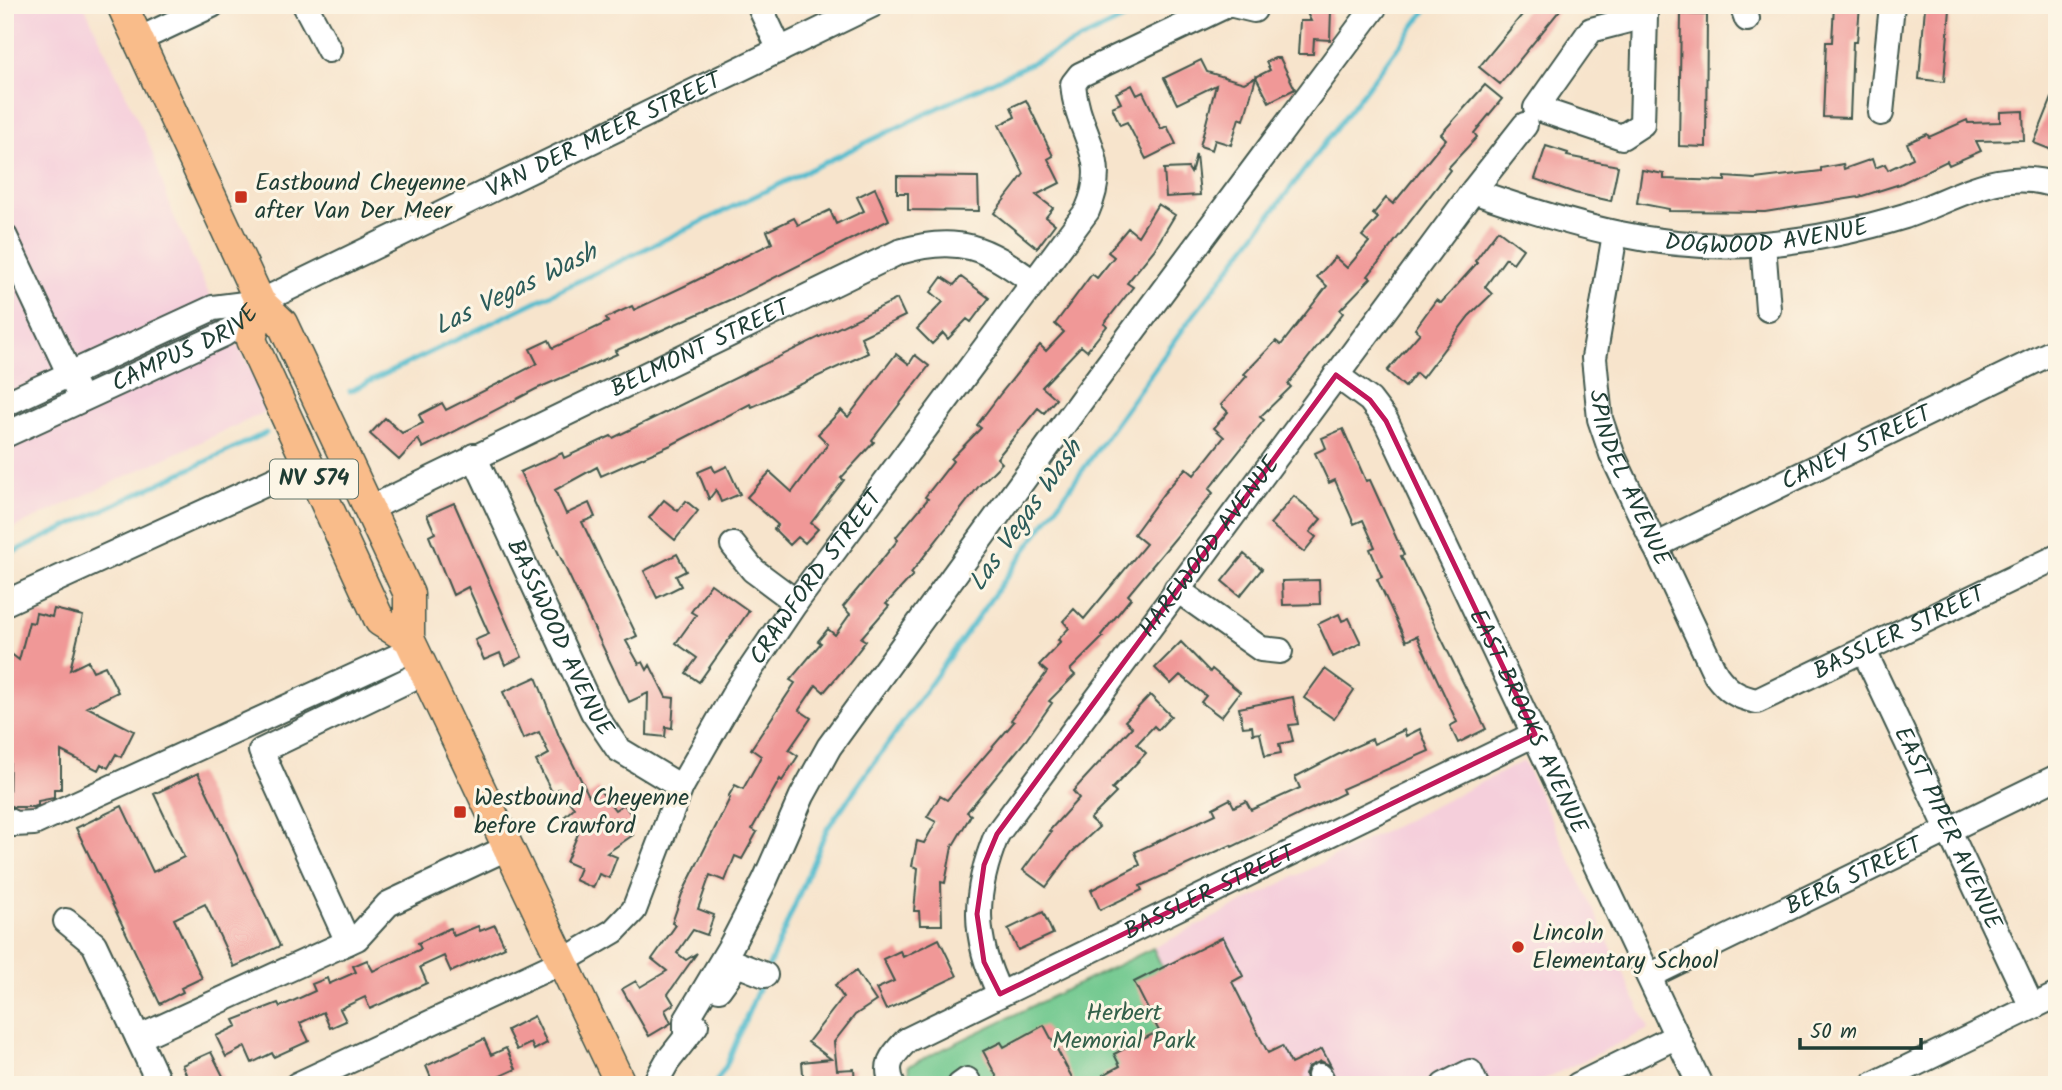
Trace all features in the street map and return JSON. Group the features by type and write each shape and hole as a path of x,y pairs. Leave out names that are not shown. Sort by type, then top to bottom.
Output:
{"main road":[{"name":"NV 574","path":"122,5 260,302 282,323 409,594 416,653 621,1085"},
{"name":"NV 574","path":"260,302 251,340 380,621 416,653"}],"street":[{"path":"138,40 212,5"},
{"path":"305,5 329,50"},
{"path":"759,5 780,50"},
{"name":"VAN DER MEER STREET","path":"260,302 872,5"},
{"name":"CRAWFORD STREET","path":"297,1085 563,961 614,931 634,910 681,787 737,689 796,602 1087,211 1095,191 1096,157 1075,109 1073,84 1080,75 1227,5"},
{"path":"686,1038 686,1021 732,944 765,880 802,796 829,747 1083,398 1376,5"},
{"path":"1881,113 1892,5"},
{"path":"1644,10 1642,124 1622,137 1536,108 1591,30 1644,10"},
{"name":"HAREWOOD AVENUE","path":"1000,994 984,962 977,914 984,865 997,834 1176,589 1525,125"},
{"name":"DOGWOOD AVENUE","path":"1473,191 1561,222 1615,234 1687,244 1763,244 1838,234 1906,215 1989,182 2015,178 2040,180 2057,186"},
{"name":"SPINDEL AVENUE","path":"1615,234 1594,358 1600,419 1612,454 1716,675 1728,690 1741,698"},
{"path":"5,237 63,378"},
{"name":"BELMONT STREET","path":"369,509 899,252 924,244 950,242 996,255 1034,283"},
{"path":"1763,244 1768,309"},
{"path":"5,273 75,403"},
{"name":"CAMPUS DRIVE","path":"5,404 213,308 233,303 260,302"},
{"name":"CAMPUS DRIVE","path":"5,435 224,334 242,322 260,302"},
{"name":"CANEY STREET","path":"1655,546 2057,350"},
{"name":"EAST BROOKS AVENUE","path":"1336,375 1370,400 1386,421 1700,1085"},
{"name":"BASSWOOD AVENUE","path":"474,456 593,712 618,749 681,787"},
{"path":"5,603 307,465"},
{"path":"733,545 753,570 796,602"},
{"name":"BASSLER STREET","path":"1741,698 1758,701 2057,557"},
{"path":"1176,589 1261,649 1280,651"},
{"name":"EAST PIPER AVENUE","path":"1864,651 2032,1007"},
{"path":"5,819 15,824 34,823 416,653"},
{"path":"348,942 261,751 416,653"},
{"name":"BASSLER STREET","path":"893,1085 888,1074 889,1059 907,1040 1535,734"},
{"name":"BERG STREET","path":"1648,976 2057,777"},
{"path":"138,1038 357,938 388,904 509,848"},
{"path":"66,921 94,944 160,1085"},
{"path":"654,1085 737,964 765,975"},
{"path":"1872,1085 2057,995"},
{"path":"1578,1085 1677,1036"},
{"path":"1444,1085 1470,1072 1476,1085"},
{"path":"960,1085 967,1080 970,1085"}],"highlighted area":[{"path":"1336,375 1370,400 1386,421 1535,734 1000,994 984,962 977,914 984,865 997,834"}],"shaded area":[{"path":"5,5 84,5 150,146 173,214 231,343 239,346 272,409 5,532"},
{"path":"1524,761 1649,1029 1532,1085 1162,1085 1207,1062 1153,948"}],"green space":[{"name":"Herbert Memorial Park","path":"1153,948 1207,1062 1162,1085 911,1085 908,1066"}],"building":[{"path":"1530,5 1564,5 1500,84 1479,67"},
{"path":"1834,5 1860,5 1857,42 1853,42 1850,118 1823,117 1826,42 1832,42"},
{"path":"1925,7 1950,9 1944,82 1919,79"},
{"path":"1305,9 1331,10 1330,40 1314,39 1313,54 1298,54 1300,21 1311,21"},
{"path":"1681,14 1707,15 1706,147 1679,146"},
{"path":"1280,58 1295,89 1269,102 1256,77 1270,70 1266,62"},
{"path":"1201,60 1207,72 1244,83 1256,77 1244,120 1239,118 1231,145 1215,140 1212,150 1200,146 1216,85 1177,104 1164,78"},
{"path":"1132,85 1137,95 1143,92 1161,129 1167,126 1176,144 1146,159 1127,122 1120,125 1112,107 1121,103 1116,93"},
{"path":"1485,85 1502,99 1474,133 1477,137 1448,168 1450,170 1368,276 1371,278 1340,310 1343,313 1288,384 1291,387 1260,417 1264,420 1209,489 1213,493 1128,595 1131,598 1101,635 1103,637 1070,670 1075,675 1049,701 1052,703 1026,740 967,812 971,815 952,847 945,883 941,882 942,925 920,925 919,911 914,911 918,868 912,866 917,841 924,843 936,822 927,817 940,796 947,800 1014,722 1011,720 1047,672 1039,665 1061,642 1058,640 1069,628 1063,621 1074,609 1084,619 1146,544 1134,534 1164,493 1186,468 1194,475 1224,437 1214,428 1228,412 1221,405 1247,376 1244,374 1276,341 1281,345 1327,286 1317,277 1335,257 1347,268 1369,242 1362,236 1378,218 1373,214 1386,198 1393,204 1446,139 1441,134"},
{"path":"2057,88 2057,152 2034,143"},
{"path":"1026,100 1053,156 1048,159 1060,183 1036,195 1053,208 1046,217 1055,224 1037,248 994,213 1024,174 999,125 1015,117 1011,107"},
{"path":"2023,111 2024,140 1976,141 1981,151 1949,165 1947,161 1900,184 1859,197 1765,212 1669,211 1637,203 1642,170 1664,174 1664,179 1725,181 1725,177 1755,179 1821,171 1821,168 1843,164 1844,169 1872,159 1875,168 1885,164 1888,170 1913,158 1907,143 1927,134 1929,137 1967,120 1968,123 2000,122 2000,112"},
{"path":"1546,146 1568,153 1567,156 1618,166 1611,201 1575,193 1535,179"},
{"path":"1196,154 1200,195 1166,197 1164,169 1188,168 1191,173"},
{"path":"897,176 978,177 979,211 908,210 908,193 897,193"},
{"path":"875,188 889,220 736,297 536,389 423,448 418,439 399,460 370,434 385,418 402,433 423,423 419,415 442,403 446,410 537,363 530,349 549,340 553,348 608,322 606,318 632,306 634,310 772,243 767,231 794,218 798,225 830,210 836,224 864,211 857,197"},
{"path":"1158,204 1175,215 1154,250 1127,283 1133,287 1104,324 1107,326 1087,351 1081,346 1042,387 1056,399 1044,413 1038,408 997,458 1002,463 979,486 911,573 913,575 886,604 889,606 861,638 866,641 848,664 824,692 816,685 799,710 811,718 789,750 798,756 782,781 780,779 752,829 757,832 742,859 735,856 725,881 710,875 698,909 714,915 707,935 693,930 677,953 686,960 697,953 668,994 674,1004 665,1010 671,1023 649,1036 622,989 636,981 640,987 667,971 652,959 676,925 672,923 682,894 730,798 728,797 735,785 743,789 761,756 751,749 795,683 790,680 821,643 818,641 828,629 835,635 850,614 843,607 928,499 925,497 953,461 951,459 981,428 977,425 1001,393 1040,345 1046,351 1064,332 1055,324 1092,274 1097,278 1114,257 1108,252 1128,228 1138,236"},
{"path":"1498,230 1523,249 1513,263 1506,258 1485,287 1492,294 1469,316 1422,378 1416,373 1405,387 1387,371 1420,333 1415,329 1436,300 1441,303 1477,263 1475,261"},
{"path":"942,277 954,285 961,277 989,298 971,322 967,319 948,339 943,333 932,344 917,329 943,302 931,292"},
{"path":"897,299 905,316 861,337 868,353 752,407 750,404 671,445 601,476 597,467 555,490 566,514 589,503 595,517 582,522 637,636 626,641 639,664 643,662 647,670 650,665 666,697 674,698 672,728 666,727 665,737 647,735 648,693 629,702 520,472 562,453 564,458 611,436 613,438"},
{"path":"896,354 909,364 915,355 929,366 872,440 874,442 841,478 844,480 811,523 818,529 805,543 798,537 790,545 774,529 778,525 747,497 770,472 792,492 828,444 818,434 841,410 848,417"},
{"path":"1343,429 1366,481 1370,480 1404,555 1401,556 1486,729 1458,743 1450,726 1457,722 1417,636 1406,641 1377,579 1382,577 1370,549 1375,547 1363,520 1354,524 1335,480 1329,483 1315,453 1326,448 1322,438"},
{"path":"712,466 715,472 727,466 740,494 721,502 716,490 709,499 698,472"},
{"path":"1294,496 1321,519 1310,532 1316,537 1304,552 1270,524"},
{"path":"664,500 678,511 686,501 698,511 675,540 649,518"},
{"path":"454,503 522,657 505,665 500,653 484,660 475,640 489,634 468,587 453,595 429,536 435,533 427,515"},
{"path":"677,554 686,571 676,576 681,586 657,598 644,571"},
{"path":"1244,554 1262,569 1240,596 1222,581"},
{"path":"1319,580 1320,604 1283,605 1282,581"},
{"path":"711,584 749,611 699,682 686,673 697,658 676,643 696,615 691,612"},
{"path":"54,609 83,616 70,670 88,661 93,671 105,666 118,692 87,707 134,731 121,757 116,754 108,768 101,764 98,770 61,751 61,789 54,789 54,798 38,801 38,805 33,807 13,807 9,805 10,745 5,747 5,649 19,660 29,622 34,623 36,613 52,617"},
{"path":"1339,614 1342,621 1349,618 1361,643 1333,657 1318,624"},
{"path":"1181,642 1210,672 1212,669 1240,692 1221,717 1201,702 1206,696 1180,675 1171,684 1155,668"},
{"path":"1325,669 1354,690 1334,719 1304,698"},
{"path":"536,677 559,736 589,796 598,788 615,810 624,804 634,819 626,824 633,835 607,853 617,857 609,878 599,874 593,888 575,880 580,868 566,862 578,834 564,817 574,808 559,789 552,792 536,761 549,754 539,732 523,739 503,692"},
{"path":"1150,695 1171,716 1158,730 1154,726 1137,744 1146,753 1112,789 1116,793 1090,819 1099,827 1072,852 1046,887 1023,870 1051,832 1049,831 1079,798 1073,791 1132,727 1125,721"},
{"path":"1293,697 1298,724 1289,725 1293,741 1279,744 1281,753 1265,756 1260,733 1253,734 1252,726 1243,727 1239,708"},
{"path":"1420,729 1429,751 1342,789 1344,793 1232,847 1231,845 1140,886 1142,890 1100,910 1091,890 1140,865 1135,852 1216,814 1213,808 1230,799 1234,807 1246,801 1251,810 1300,788 1295,777 1343,752 1372,739 1374,744 1404,730 1406,736"},
{"path":"198,773 280,946 234,967 205,904 174,919 202,978 181,988 183,992 160,1004 76,828 122,806 153,872 184,857 154,794"},
{"path":"1043,912 1053,934 1018,950 1008,929"},
{"path":"495,925 505,947 451,972 444,956 420,967 427,983 370,1009 365,997 340,1009 346,1021 330,1028 323,1012 300,1023 309,1041 274,1057 272,1053 252,1063 245,1047 226,1057 216,1036 237,1026 234,1020 278,1003 280,1007 315,991 312,984 327,978 329,984 356,972 353,966 367,960 373,971 421,949 418,943 450,928 454,936 478,926 480,931"},
{"path":"1223,937 1243,976 1232,982 1268,1053 1282,1046 1291,1064 1322,1049 1331,1066 1321,1061 1308,1067 1305,1075 1308,1085 1108,1085 1103,1075 1120,1066 1114,1054 1159,1031 1134,982"},
{"path":"939,939 957,976 886,1010 876,989 894,981 883,959 900,951 903,957"},
{"path":"856,971 876,1001 855,1015 834,1042 837,1070 854,1069 855,1085 804,1085 802,1062 831,1059 808,1042 843,997 835,985"},
{"path":"534,1016 547,1043 534,1050 531,1043 517,1050 507,1030"},
{"path":"1044,1025 1076,1085 1001,1085 983,1051 1001,1042 1004,1047"},
{"path":"484,1039 491,1055 506,1048 516,1069 483,1084 480,1078 465,1085 434,1085 426,1066"},
{"path":"211,1052 224,1078 209,1085 191,1085 182,1065"}],"waterway":[{"name":"Las Vegas Wash","path":"350,391 1152,5"},
{"name":"Las Vegas Wash","path":"768,968 827,829 1186,325 1430,5"},
{"name":"Las Vegas Wash","path":"5,556 266,433"},
{"name":"Las Vegas Wash","path":"714,1085 726,1066 762,980"}],"place":[{"name":"Eastbound Cheyenne after Van Der Meer","path":"241,197"},
{"name":"Westbound Cheyenne before Crawford","path":"460,812"},
{"name":"Lincoln Elementary School","path":"1518,947"}]}
